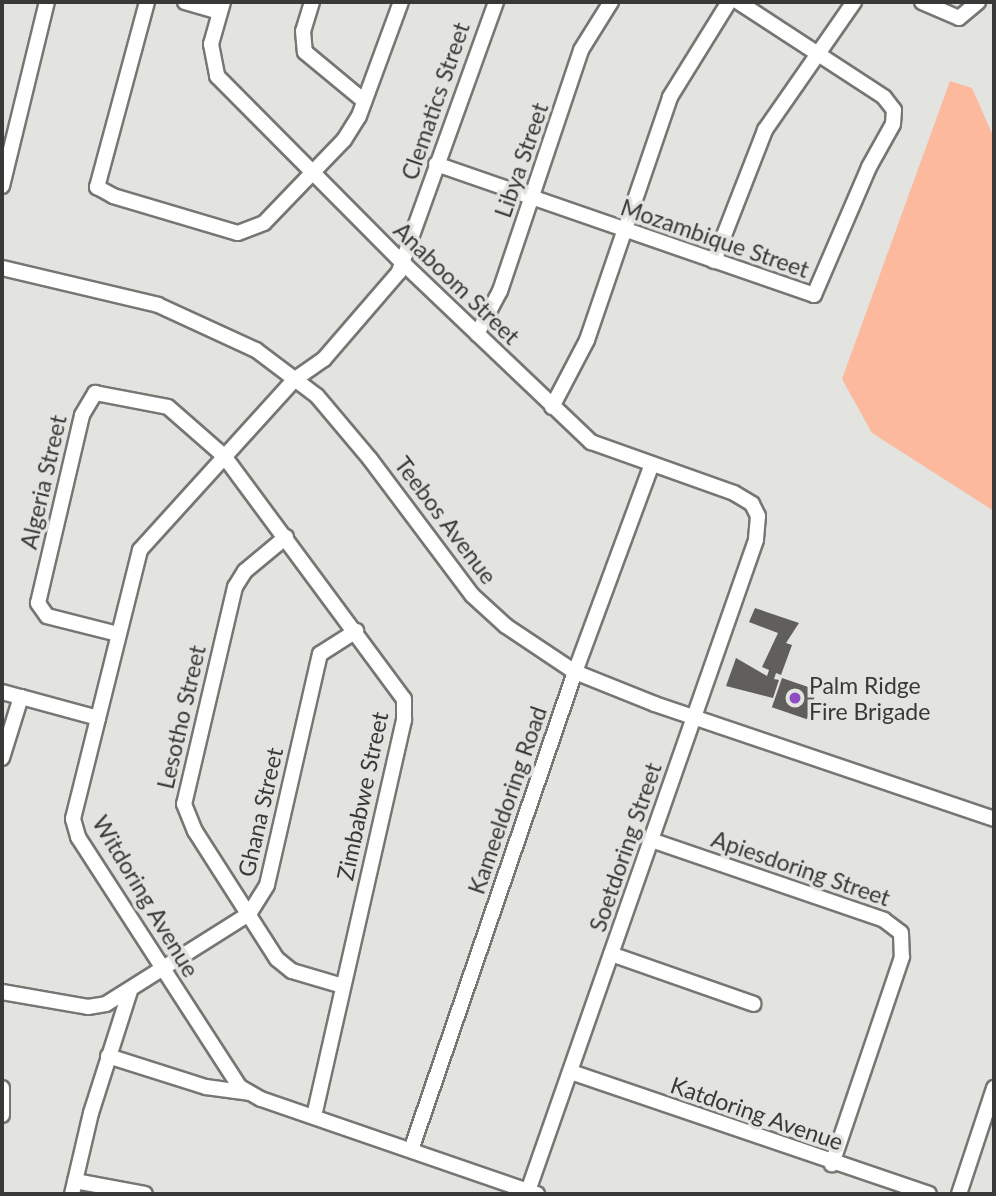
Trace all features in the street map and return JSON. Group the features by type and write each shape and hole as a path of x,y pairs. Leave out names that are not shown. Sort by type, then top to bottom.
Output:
{"street":[{"path":"2,186 47,2"},
{"path":"147,2 97,187 113,196 238,233 264,223 344,140 364,101 401,2"},
{"path":"185,2 222,7"},
{"path":"312,2 303,31 305,52 364,101"},
{"name":"Clematics Street","path":"295,379 324,359 384,293 403,263 436,164 496,2"},
{"name":"Libya Street","path":"477,334 500,291 582,50 611,2"},
{"path":"552,407 587,340 670,97 729,2"},
{"path":"738,2 817,53"},
{"path":"714,261 765,130 854,2"},
{"path":"922,2 959,18 978,2"},
{"name":"Anaboom Street","path":"222,7 211,44 217,76 403,263 552,407 591,442 651,466 743,497 758,516"},
{"name":"Mozambique Street","path":"436,164 808,296 819,291 863,179 895,116 884,97 817,53"},
{"name":"Teebos Avenue","path":"2,268 186,316 256,350 317,396 370,459 472,595 506,626 575,672 693,717 994,819"},
{"name":"Witdoring Avenue","path":"295,379 140,550 75,810 75,827 162,969 234,1079 250,1093 532,1193"},
{"name":"Algeria Street","path":"118,634 47,617 38,608 89,397 112,393 168,407 224,456"},
{"name":"Zimbabwe Street","path":"224,456 401,691 405,708 314,1116"},
{"name":"Kameeldoring Road","path":"411,1150 575,672 651,466"},
{"name":"Soetdoring Street","path":"532,1193 570,1072 756,540 758,516"},
{"name":"Lesotho Street","path":"286,537 245,571 235,587 184,793 188,817 284,967 343,986"},
{"name":"Ghana Street","path":"2,992 88,1007 106,1004 249,914 267,885 320,654 356,631"},
{"path":"2,692 98,718"},
{"path":"2,758 21,697"},
{"name":"Apiesdoring Street","path":"652,840 884,920 901,933 902,957 832,1164"},
{"path":"611,954 754,1004"},
{"path":"130,991 108,1056 73,1188 145,1194"},
{"path":"108,1056 206,1087 250,1093"},
{"name":"Katdoring Avenue","path":"570,1072 832,1164 929,1194"},
{"path":"2,1088 2,1115"},
{"path":"959,1194 994,1088"}],"shaded area":[{"path":"950,81 972,88 994,138 994,511 872,433 842,379"}],"building":[{"path":"755,608 799,623 786,643 792,645 781,675 776,673 774,679 779,680 773,698 726,686 736,658 767,676 769,670 762,667 778,633 749,622"},
{"name":"Palm Ridge Fire Brigade","path":"782,678 817,690 807,719 772,707"}],"place":[{"name":"Palm Ridge Fire Brigade","path":"795,698"}]}
